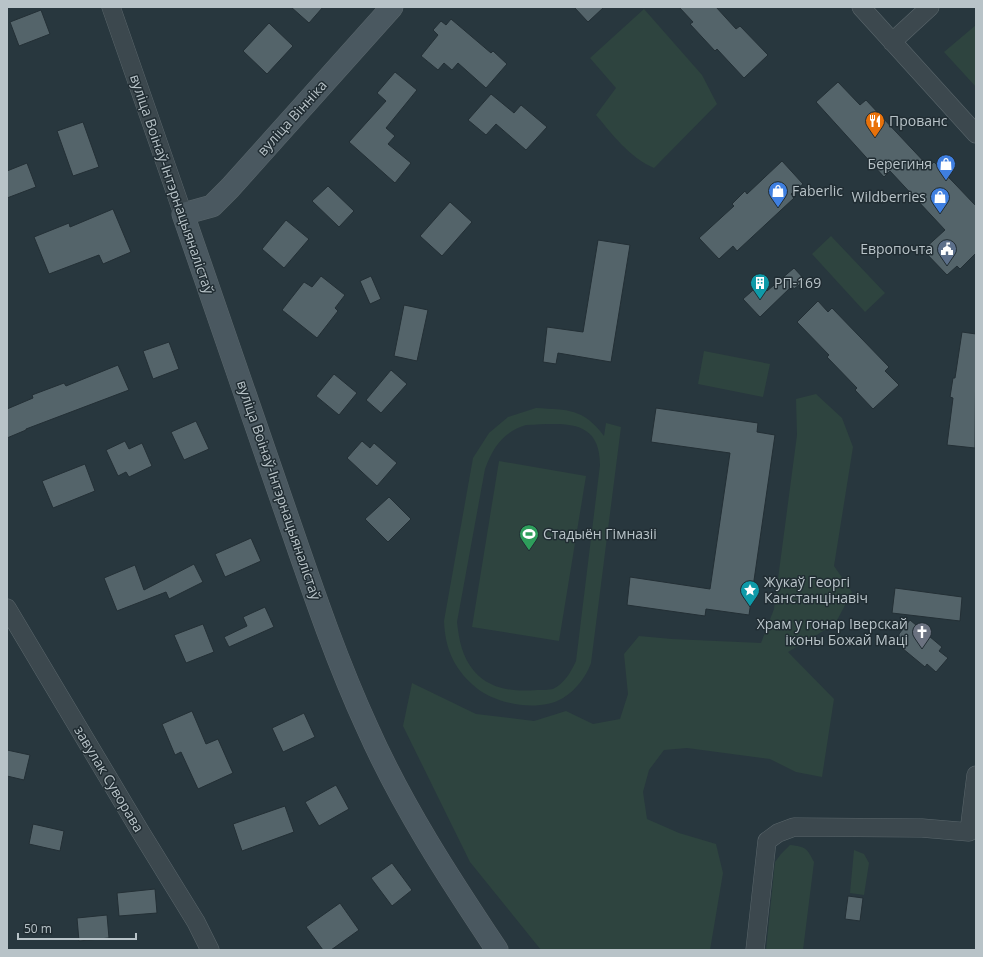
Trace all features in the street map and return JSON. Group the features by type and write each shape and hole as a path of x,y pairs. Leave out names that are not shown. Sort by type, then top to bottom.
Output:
{"street":[{"name":"вуліца Воінаў-Інтэрнацыяналістаў","path":"111,7 337,656 367,728 411,814 435,855 497,950"},
{"name":"вуліца Вінніка","path":"183,214 212,206 230,188 392,7"},
{"path":"861,7 976,134"},
{"path":"892,42 930,7"},
{"name":"завулак Суворава","path":"7,608 196,922 210,950"},
{"path":"755,950 767,841 772,837 794,827 922,828 969,832 976,775"}],"green space":[{"path":"644,9 702,75 717,104 654,168 629,152 596,115 616,88 590,58"},
{"path":"976,25 976,87 944,52"},
{"path":"831,236 885,293 865,312 812,254"},
{"path":"704,351 770,364 763,397 698,384"},
{"path":"816,394 842,418 853,447 834,566 852,592 835,624 788,652 834,699 822,777 796,772 770,759 687,748 664,750 649,770 643,792 647,819 679,833 716,844 723,873 710,950 541,950 470,862 403,726 412,683 476,714 534,721 566,711 593,724 620,719 628,694 624,654 639,636 761,643 774,609 797,435 796,399"},
{"path":"536,408 557,409 582,415 589,420 604,436 606,423 621,427 591,663 583,678 572,691 553,703 541,705 516,704 492,697 482,692 466,678 455,664 446,639 444,621 473,458 489,433 508,417","holes":["526,425 565,425 586,431 594,438 598,449 600,465 576,661 567,677 557,687 547,690 520,691 495,686 480,677 474,671 464,654 457,622 485,469 495,447 500,441 511,432"]},
{"name":"Стадыён Гімназіі","path":"499,461 586,476 559,641 472,627"},
{"path":"790,845 803,848 808,851 814,862 803,950 766,950 775,862"},
{"path":"854,850 864,854 869,863 864,895 850,893"}],"building":[{"path":"291,7 323,7 309,23"},
{"path":"574,7 604,7 588,22"},
{"path":"679,7 716,7 736,29 740,26 768,55 744,78 717,49 715,51 690,24 693,22"},
{"path":"41,10 50,34 19,46 10,22"},
{"path":"451,19 491,53 493,51 507,64 486,88 458,63 452,70 444,63 438,70 421,56 438,35 433,30 441,21 446,25"},
{"path":"269,23 293,46 267,74 243,51"},
{"path":"395,72 417,90 386,128 395,136 388,144 411,163 395,183 349,142 386,101 377,93"},
{"path":"838,82 860,105 866,100 929,167 934,162 976,206 976,253 960,269 957,266 947,275 923,250 945,230 890,171 884,177 816,102"},
{"path":"491,94 514,113 521,105 547,127 526,150 496,124 486,135 468,120"},
{"path":"83,122 99,167 73,176 57,131"},
{"path":"782,161 803,184 791,194 794,198 737,251 733,246 719,259 699,238 734,206 732,204 745,191 747,194"},
{"path":"27,163 36,187 7,198 7,171"},
{"path":"328,186 354,211 339,227 312,201"},
{"path":"450,202 472,222 442,256 420,236"},
{"path":"113,209 131,252 103,264 99,255 49,274 34,237 69,223 70,227"},
{"path":"286,220 309,239 284,268 262,249"},
{"path":"598,240 630,245 611,362 558,353 556,364 543,362 547,327 583,332"},
{"path":"794,268 805,280 794,289 792,286 760,317 743,299 760,284 767,291"},
{"path":"321,276 345,295 335,308 338,311 317,338 282,310 304,282 312,287"},
{"path":"371,276 381,299 370,304 360,281"},
{"path":"818,301 828,312 832,308 889,367 885,371 899,385 873,409 855,390 857,388 827,357 829,355 797,322"},
{"path":"404,305 428,310 417,361 394,356"},
{"path":"962,332 976,334 975,448 947,445 953,398 950,397 953,378 955,378"},
{"path":"169,342 179,369 153,379 143,351"},
{"path":"118,365 129,390 26,429 7,438 7,409 33,398 32,395 64,383 66,386"},
{"path":"391,370 407,384 381,413 366,400"},
{"path":"334,374 357,393 339,415 316,396"},
{"path":"656,408 758,423 757,432 775,435 749,615 706,609 705,616 627,605 630,577 710,589 730,453 651,442"},
{"path":"196,421 209,449 184,460 171,432"},
{"path":"125,441 129,449 142,443 152,466 129,477 126,472 118,476 106,450"},
{"path":"362,441 370,448 374,443 397,463 377,486 347,458"},
{"path":"85,464 95,491 53,508 42,481"},
{"path":"389,497 411,519 388,542 365,519"},
{"path":"251,538 261,561 225,577 215,554"},
{"path":"194,564 203,582 169,599 166,592 117,611 104,578 135,565 144,590"},
{"path":"895,588 962,597 960,621 892,613"},
{"path":"265,607 274,627 229,647 224,637 247,626 243,617"},
{"name":"Храм у гонар Іверскай іконы Божай Маці","path":"910,620 942,647 939,651 948,658 936,672 927,664 925,667 902,648 905,645 899,640 899,634"},
{"path":"203,624 214,652 186,663 174,635"},
{"path":"192,711 206,744 218,739 233,773 198,789 181,752 175,755 162,724"},
{"path":"304,713 315,737 283,752 272,728"},
{"path":"7,750 30,755 24,780 7,776"},
{"path":"336,785 349,809 319,826 305,802"},
{"path":"285,806 294,832 242,851 233,824"},
{"path":"33,824 64,831 60,851 29,844"},
{"path":"392,863 412,890 392,906 371,878"},
{"path":"155,889 157,913 119,916 117,893"},
{"path":"848,896 863,898 860,921 845,919"},
{"path":"340,903 359,930 331,950 323,950 306,927"},
{"path":"107,915 109,938 79,941 77,918"}],"place":[{"name":"Прованс","path":"875,138"},
{"name":"Берегиня","path":"946,181"},
{"name":"Faberlic","path":"778,208"},
{"name":"Wildberries","path":"940,214"},
{"name":"Европочта","path":"947,266"},
{"name":"РП-169","path":"760,300"},
{"name":"Стадыён Гімназіі","path":"529,551"},
{"name":"Жукаў Георгі Канстанцінавіч","path":"750,607"},
{"name":"Храм у гонар Іверскай іконы Божай Маці","path":"922,649"}]}
